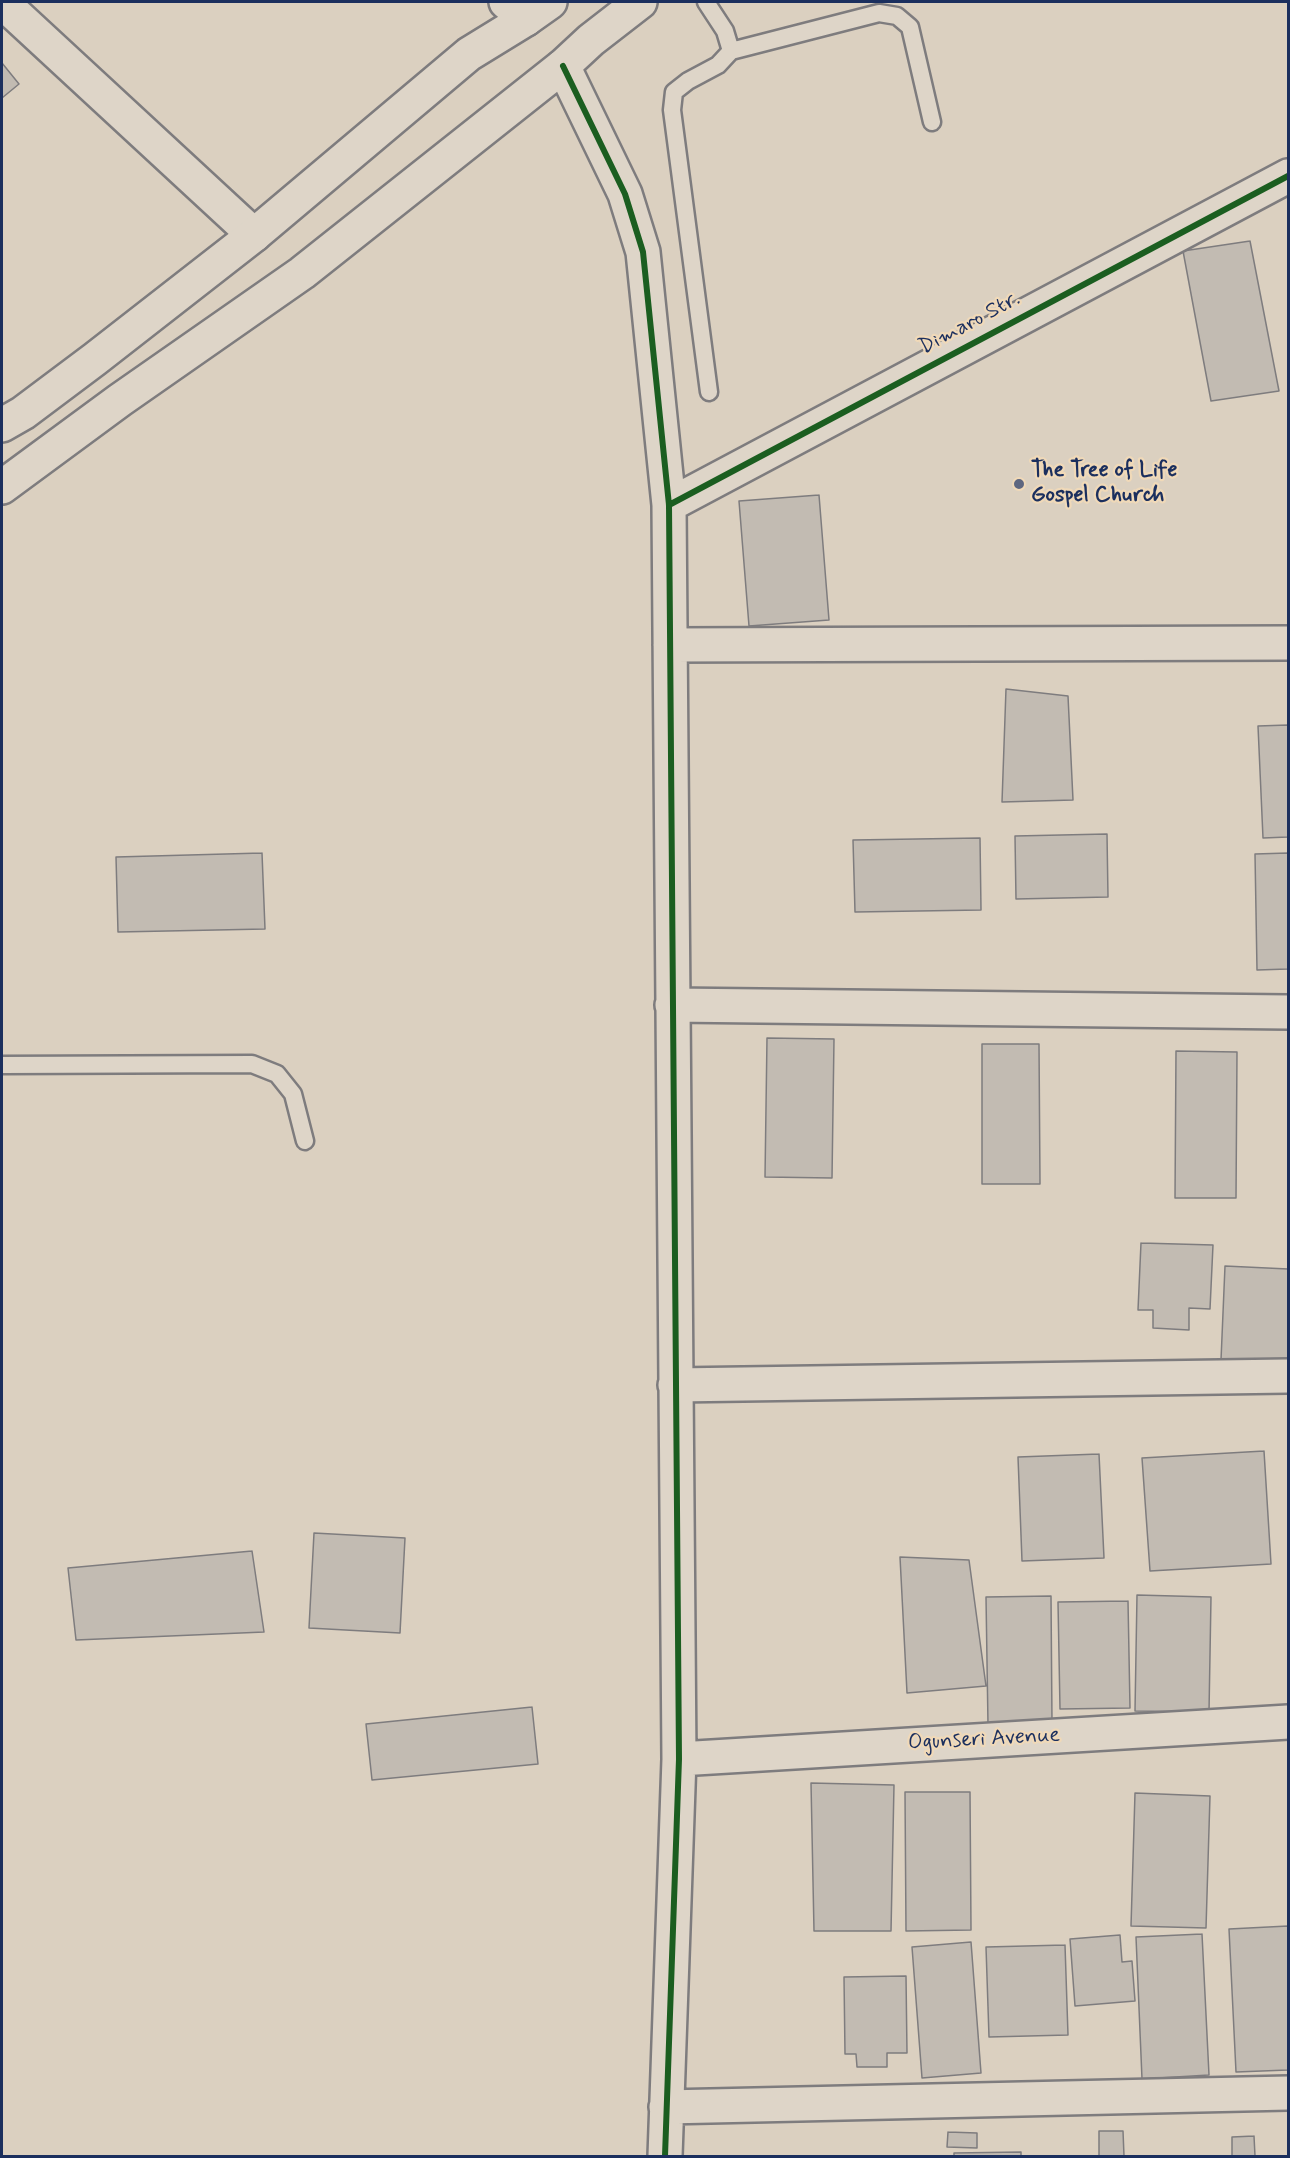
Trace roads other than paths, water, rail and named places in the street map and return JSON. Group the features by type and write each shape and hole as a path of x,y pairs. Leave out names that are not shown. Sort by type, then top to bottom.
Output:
{"street":[{"path":"2,2 254,235"},
{"path":"2,487 120,400 302,273 640,2"},
{"path":"2,425 23,413 77,373 254,235 528,7"},
{"path":"563,66 625,194 644,252 669,505 679,1759 665,2157"},
{"name":"Dimaro Str.","path":"669,505 1288,176"},
{"path":"670,645 1288,643"},
{"path":"672,1005 1288,1012"},
{"path":"675,1385 1288,1376"},
{"name":"Ogunseri Avenue","path":"679,1759 1288,1722"},
{"path":"666,2107 1288,2093"}],"lane":[{"path":"706,2 725,31 731,51"},
{"path":"709,392 672,110 674,92 688,81 718,65 731,51 879,13 897,16 910,27 932,122"},
{"path":"2,1065 252,1064 277,1074 293,1094 305,1141"}],"place":[{"name":"The Tree of Life Gospel Church","path":"1019,484"}]}
